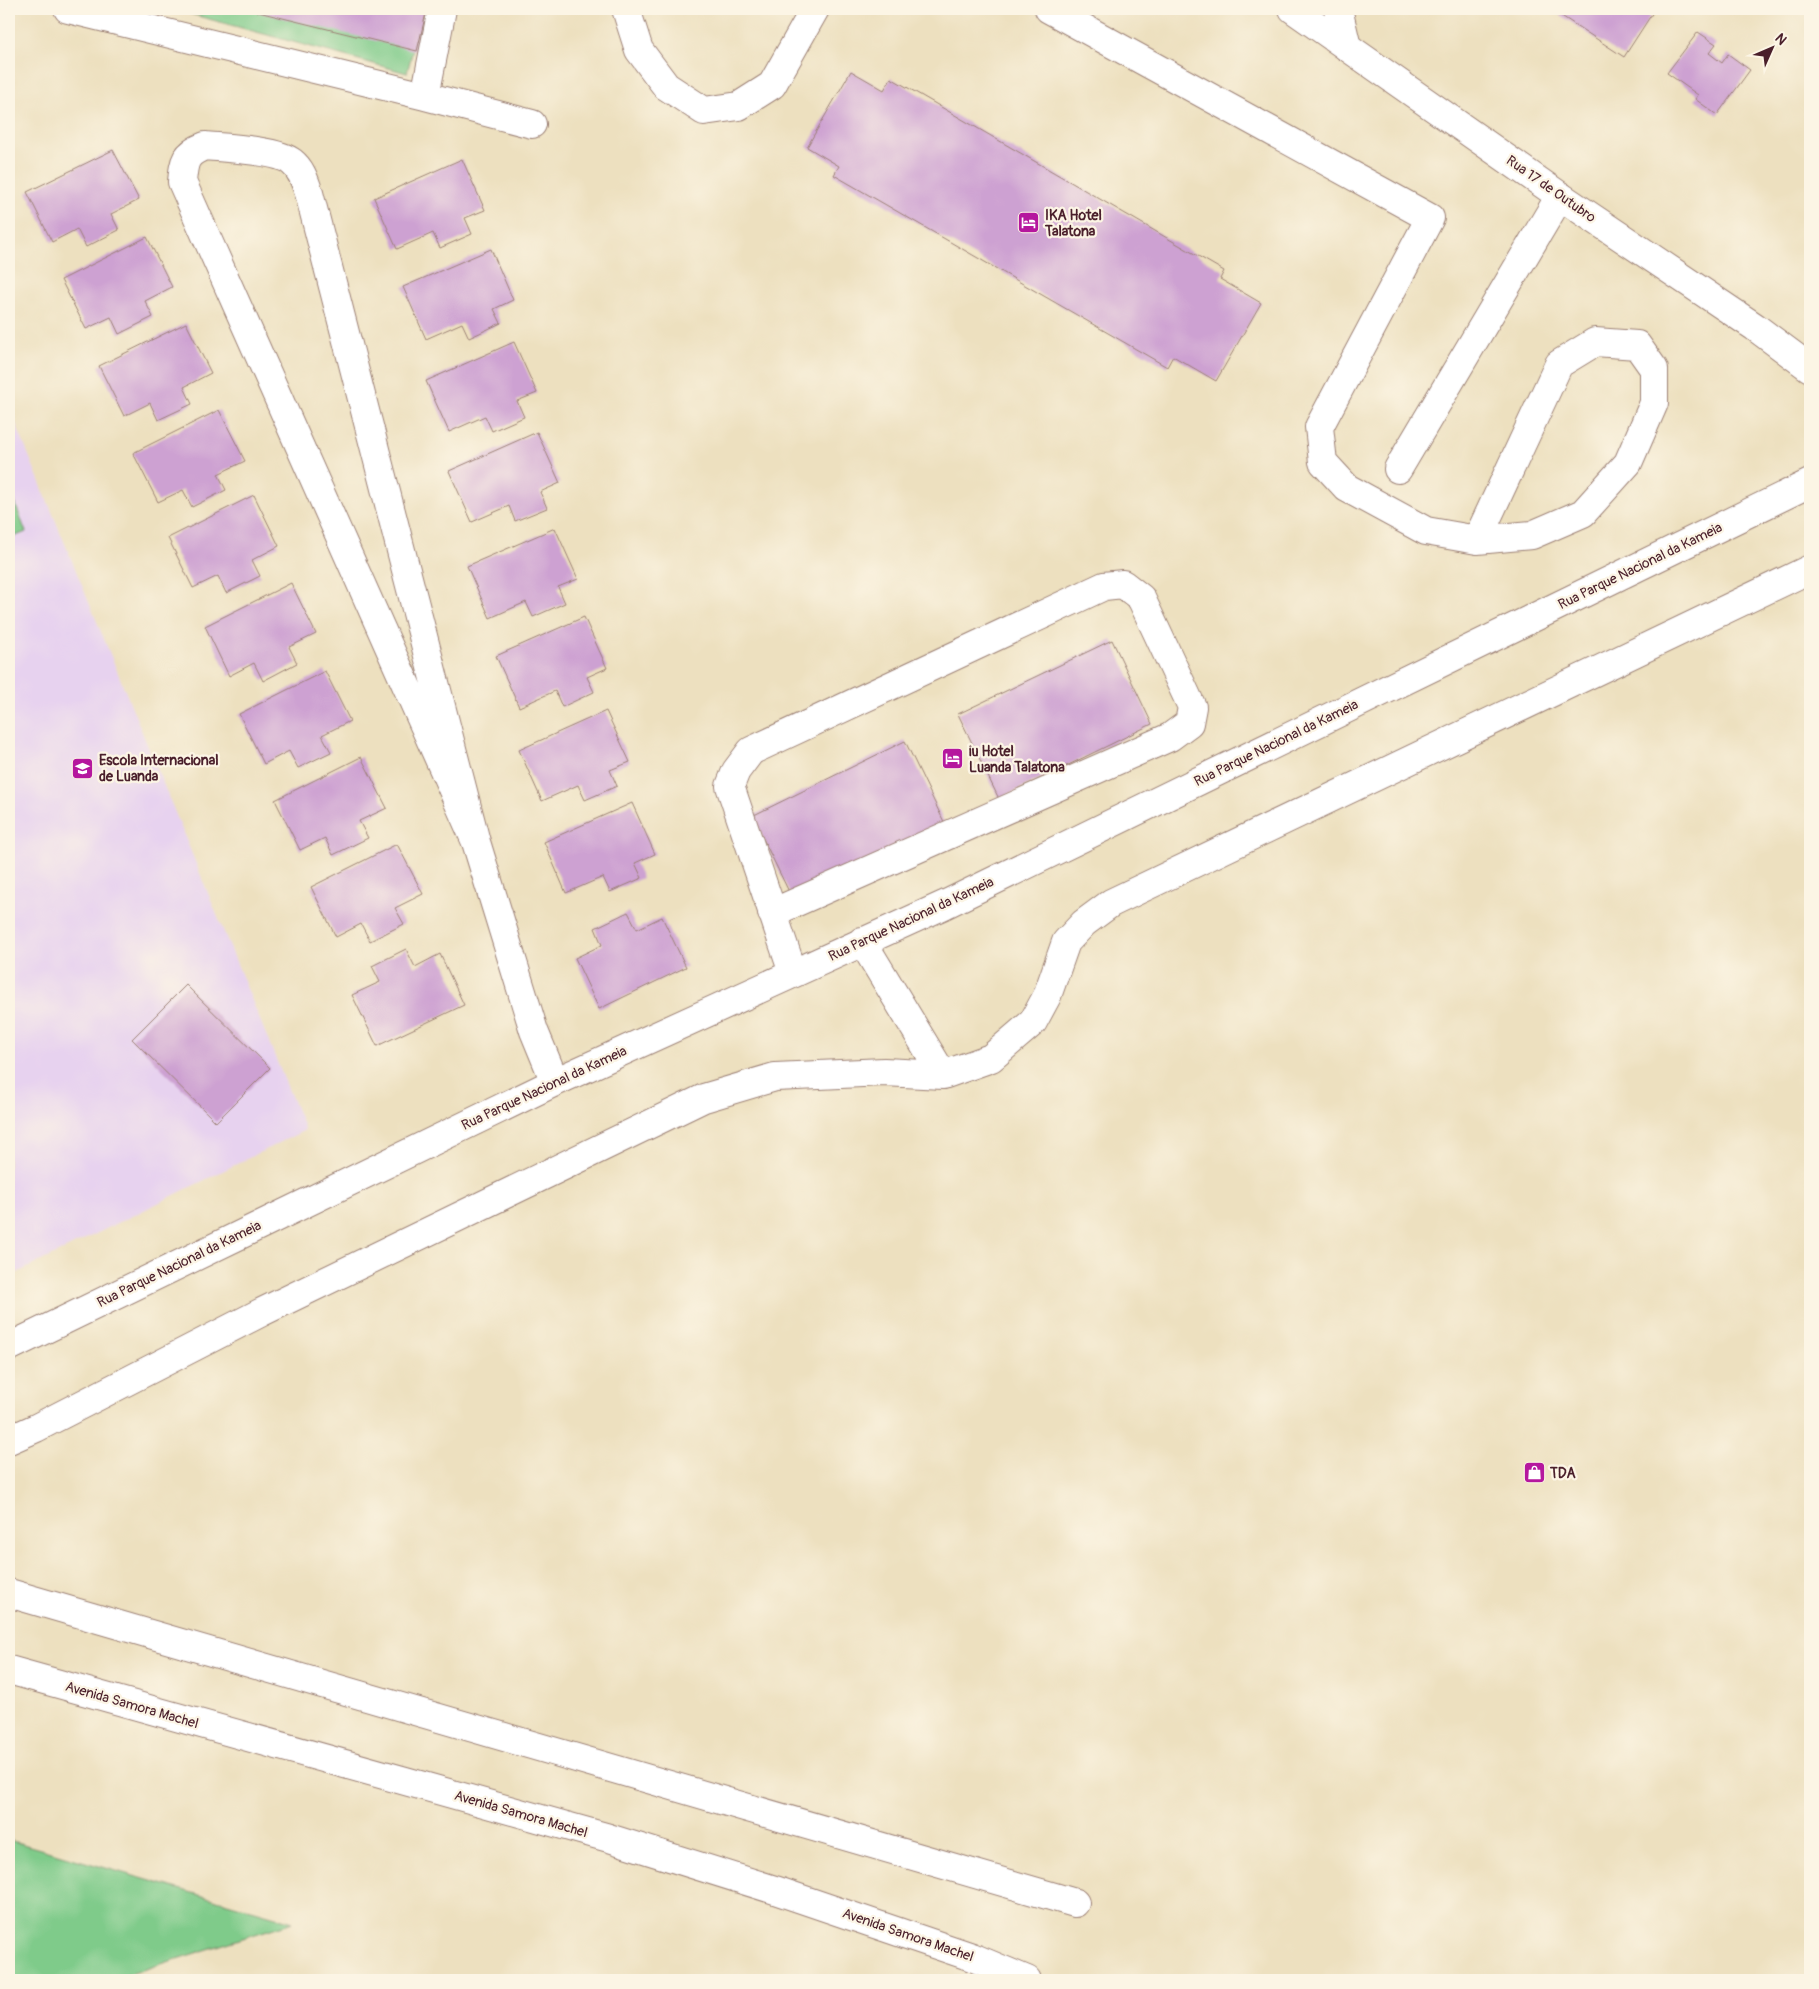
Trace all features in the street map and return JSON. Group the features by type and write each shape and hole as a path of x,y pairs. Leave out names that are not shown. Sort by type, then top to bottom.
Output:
{"street":[{"path":"68,9 532,124"},
{"path":"425,96 442,9"},
{"path":"626,9 639,50 666,86 704,111 739,106 772,86 815,9"},
{"path":"1049,9 1430,218 1319,427 1323,462 1347,488 1426,531 1477,540 1532,535 1583,513 1628,463 1654,402 1654,369 1637,344 1595,342 1559,364 1477,540"},
{"name":"Rua 17 de Outubro","path":"1293,9 1560,196 1747,322 1810,368"},
{"path":"1338,9 1348,47"},
{"path":"476,842 182,182 184,161 193,150 205,146 282,155 293,162 302,173 309,193 476,842 534,1031 555,1082"},
{"path":"1398,469 1560,196"},
{"name":"Rua Parque Nacional da Kameia","path":"9,1347 555,1082 962,896 1810,483"},
{"path":"9,1440 271,1308 704,1098 775,1077 884,1072 943,1075 991,1058 1033,1022 1047,996 1066,942 1084,923 1111,903 1810,569"},
{"path":"772,913 1170,737 1189,723 1192,707 1140,598 1122,584 1104,586 751,752 736,771 730,786 772,913 793,973"},
{"path":"862,941 943,1075"},
{"path":"9,1593 1075,1903"},
{"name":"Avenida Samora Machel","path":"9,1670 609,1838 775,1890 972,1957 1027,1980"}],"shaded area":[{"name":"Escola Internacional de Luanda","path":"9,407 305,1130 9,1277"}],"green space":[{"path":"172,9 423,9 407,73"},
{"path":"9,488 26,532 9,539"},
{"path":"9,1840 293,1922 111,1980 9,1980"}],"building":[{"path":"246,9 427,9 417,51"},
{"path":"1551,9 1655,9 1624,57"},
{"path":"1698,32 1716,44 1709,53 1722,63 1728,54 1750,70 1717,115 1695,99 1698,95 1667,73"},
{"name":"IKA Hotel Talatona","path":"851,71 884,90 891,78 1224,271 1220,279 1261,303 1216,381 1173,356 1167,367 834,175 839,166 807,147"},
{"path":"113,150 139,200 111,214 119,230 86,247 77,229 52,242 27,192"},
{"path":"462,159 485,210 465,218 472,234 440,248 433,233 397,249 374,198"},
{"path":"147,237 172,287 145,301 153,317 119,334 111,317 86,329 61,280"},
{"path":"491,249 513,300 494,309 501,323 469,338 462,323 426,339 403,287"},
{"path":"186,323 211,373 184,387 192,404 158,420 150,403 124,416 99,366"},
{"path":"514,342 537,393 517,401 524,417 492,431 485,416 449,432 426,381"},
{"path":"219,410 245,461 218,474 226,490 192,507 183,490 158,502 133,453"},
{"path":"537,432 560,483 540,492 547,508 515,521 509,506 472,522 449,471"},
{"path":"254,495 279,546 252,560 260,576 226,593 218,576 193,588 168,538"},
{"path":"555,528 578,579 558,587 565,603 533,617 526,602 490,618 467,566"},
{"path":"291,583 316,634 289,647 297,663 263,681 254,663 229,676 205,626"},
{"path":"584,617 607,668 587,677 594,692 562,707 555,691 519,707 496,656"},
{"path":"1112,640 1152,724 999,799 958,714"},
{"path":"325,671 350,721 322,735 331,752 298,768 289,751 264,764 239,714"},
{"path":"606,711 630,762 610,770 617,786 585,800 578,785 542,801 519,750"},
{"path":"905,741 946,826 793,900 752,816"},
{"path":"361,757 387,808 359,821 368,838 333,855 325,838 300,850 275,800"},
{"path":"632,803 655,854 635,863 642,878 610,892 603,877 566,893 544,842"},
{"path":"397,844 423,894 395,908 404,924 370,941 361,924 336,937 311,887"},
{"path":"628,912 637,929 662,917 686,967 599,1009 575,958 602,945 595,928"},
{"path":"406,949 415,967 440,954 464,1005 377,1046 352,995 380,982 372,966"},
{"path":"186,985 270,1068 216,1122 132,1039"}],"place":[{"name":"IKA Hotel Talatona","path":"1029,223"},
{"name":"iu Hotel Luanda Talatona","path":"953,759"},
{"name":"Escola Internacional de Luanda","path":"83,768"},
{"name":"TDA","path":"1534,1473"}]}
